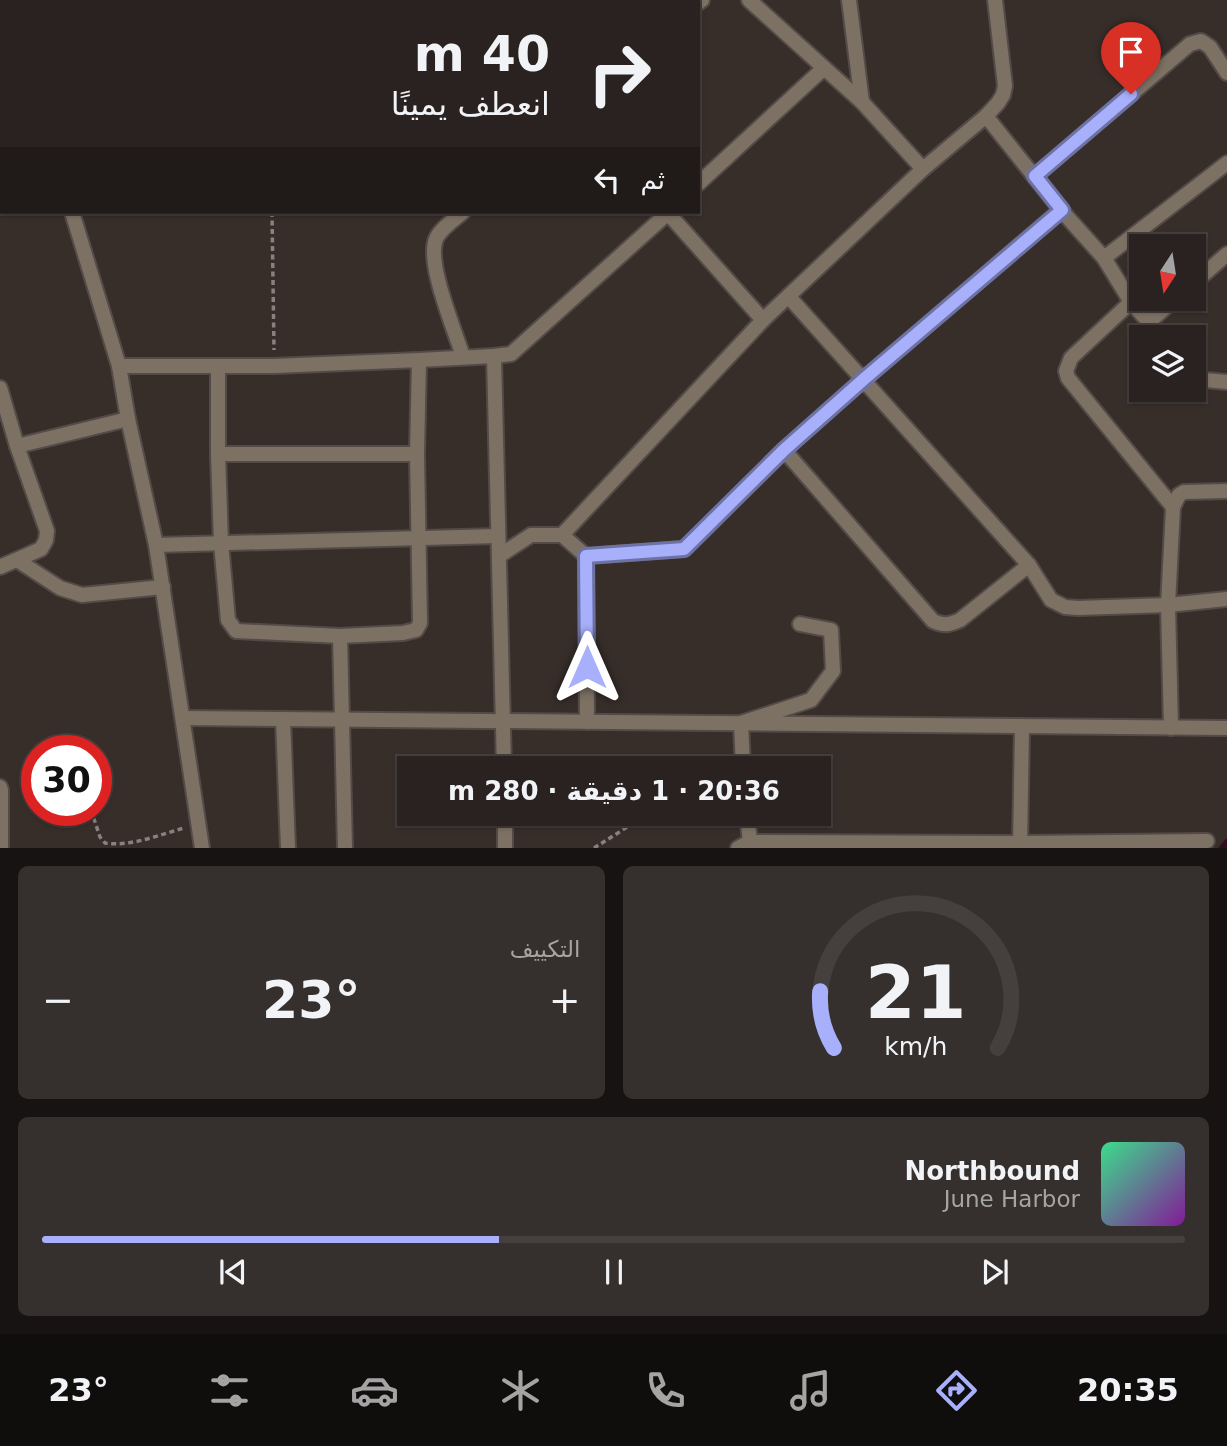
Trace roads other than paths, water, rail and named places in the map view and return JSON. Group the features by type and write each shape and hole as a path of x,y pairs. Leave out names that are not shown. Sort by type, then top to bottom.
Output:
{"street":[{"path":"749,0 863,103 923,169"},
{"path":"849,0 863,103"},
{"path":"562,535 763,320 923,169 998,103 1005,86 995,0"},
{"path":"1035,176 1190,44 1201,41 1210,47 1227,74"},
{"path":"700,182 824,68"},
{"path":"986,116 1104,258 1129,300"},
{"path":"1104,258 1227,163"},
{"path":"499,556 531,535 562,535 586,556 684,549 784,450 1062,210"},
{"path":"73,214 119,366 156,545 202,848"},
{"path":"461,214 436,236 433,249 436,273 463,357"},
{"path":"119,366 274,366 511,354 666,214"},
{"path":"670,214 763,320"},
{"path":"1206,272 1227,254"},
{"path":"789,298 1029,565 1051,600 1065,607 1078,608 1168,605 1227,599"},
{"path":"1129,303 1071,358 1066,371 1068,378 1173,507"},
{"path":"1140,312 1152,325"},
{"path":"1149,322 1160,312"},
{"path":"495,356 504,756"},
{"path":"218,366 221,543 228,620 236,631 340,636 403,633 416,630 420,623 416,454 419,360"},
{"path":"1206,380 1227,382"},
{"path":"0,388 47,531 41,549 0,567"},
{"path":"17,446 128,419"},
{"path":"784,450 933,621 943,625 960,620 1029,565"},
{"path":"218,454 416,454"},
{"path":"1171,728 1168,605 1173,507 1179,495 1184,492 1227,491"},
{"path":"156,545 498,536"},
{"path":"586,556 587,722"},
{"path":"17,560 60,588 82,594 163,587"},
{"path":"741,723 811,700 833,671 831,630 800,624"},
{"path":"340,636 345,848"},
{"path":"183,718 1227,729"},
{"path":"283,719 288,848"},
{"path":"741,723 742,756"},
{"path":"1020,845 1022,726"},
{"path":"0,787 1,848"},
{"path":"505,826 505,848"},
{"path":"746,826 744,845 1020,845 1207,841"}],"waterway":[{"path":"1222,848 1227,842"}]}
